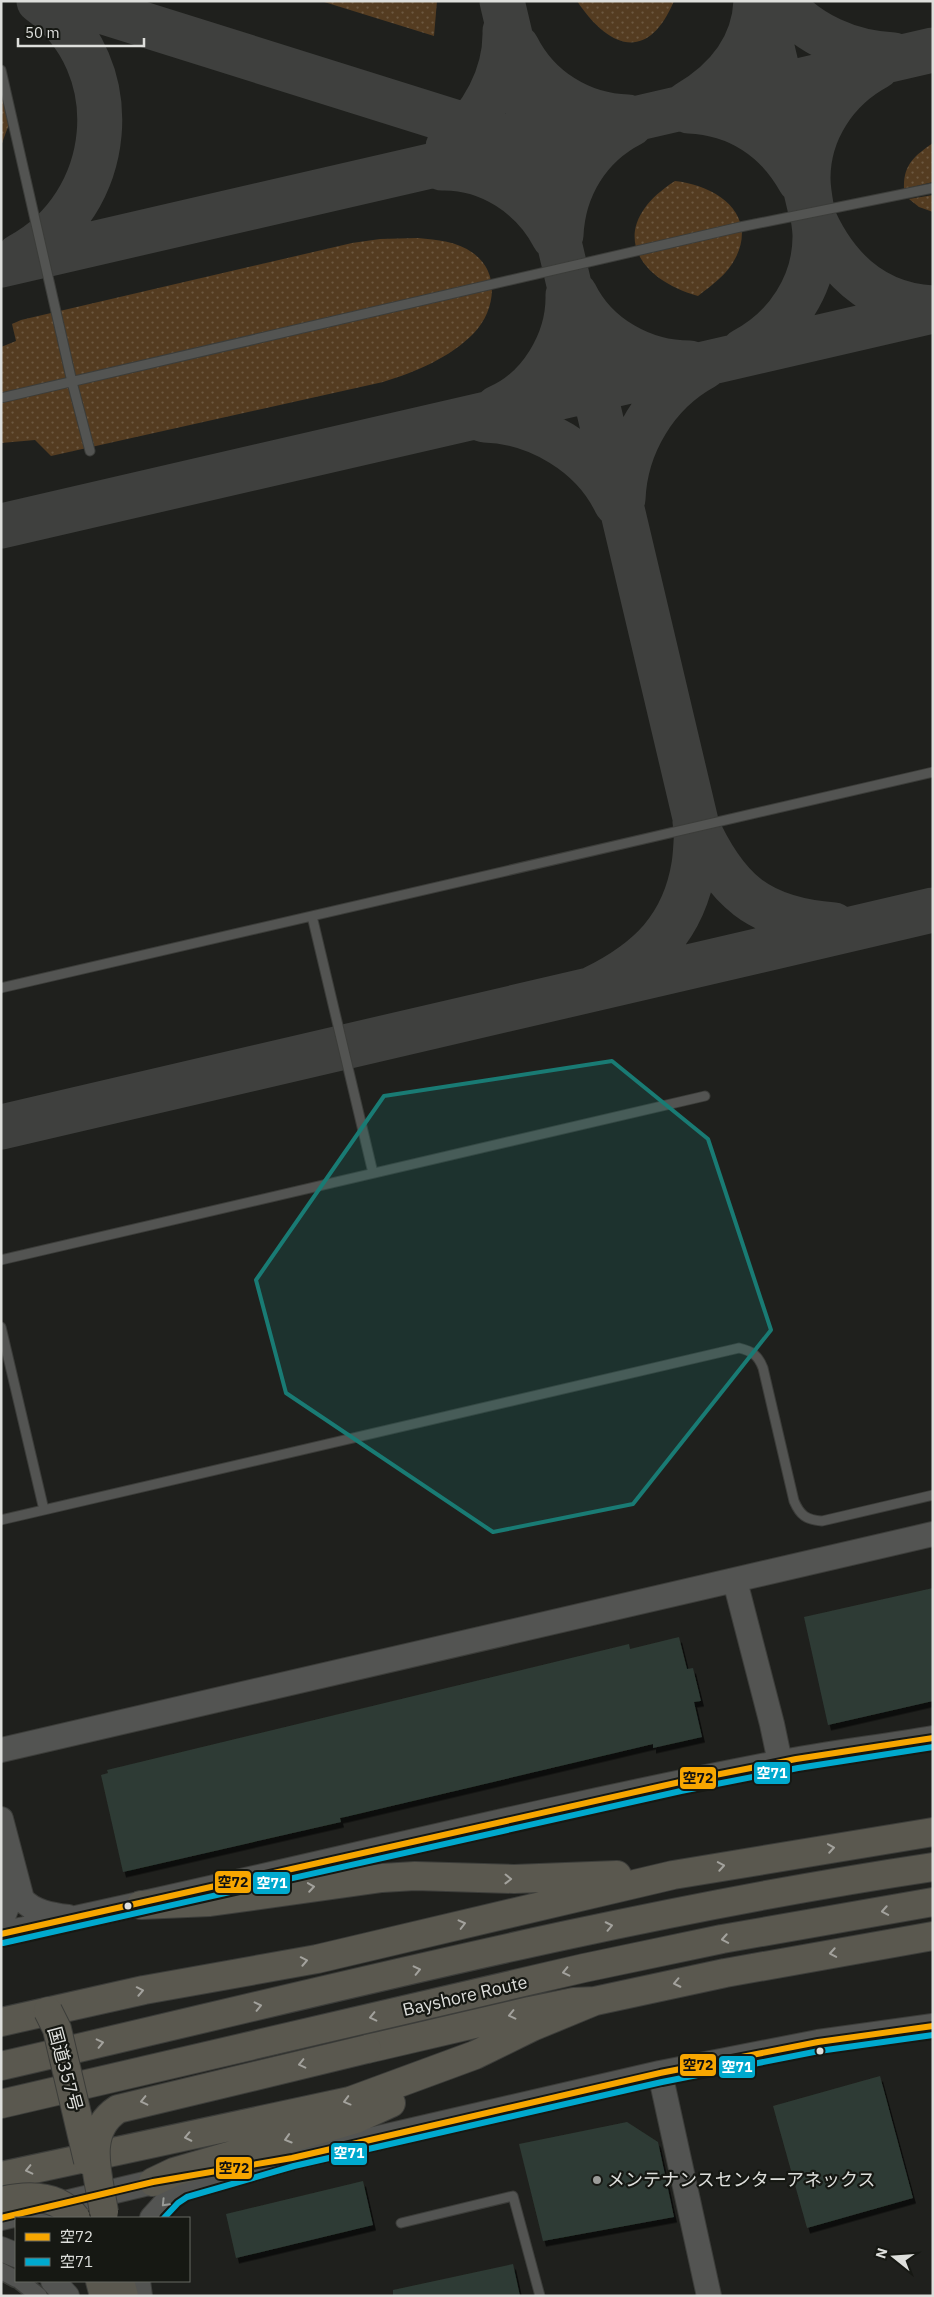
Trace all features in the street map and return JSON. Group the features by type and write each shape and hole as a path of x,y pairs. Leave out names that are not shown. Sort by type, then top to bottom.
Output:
{"highway":[{"path":"1,2022 144,1990 239,1974 366,1948 673,1875 933,1832"},
{"name":"Bayshore Route","path":"1,2066 577,1933 727,1902 933,1867"},
{"path":"141,1905 210,1902 382,1878 415,1876 514,1879 607,1875 673,1875"},
{"name":"Bayshore Route","path":"1,2104 584,1968 722,1939 933,1902"},
{"path":"99,2216 96,2138 103,2120 118,2108 530,2011 574,2002 595,2001 725,1973 933,1936"},
{"path":"1,2176 350,2101 475,2056 532,2027 595,2001"},
{"name":"国道357号","path":"48,2011 45,2032 99,2216"},
{"path":"152,2182 174,2172 356,2119 443,2078 475,2056"},
{"path":"1,2201 29,2196 41,2197 62,2206 75,2217"},
{"path":"100,2282 104,2296"},
{"path":"120,2282 124,2296"}],"street":[{"path":"1,1750 933,1534"},
{"path":"735,1581 780,1762"},
{"path":"1,1934 141,1905 532,1813 780,1762 933,1738"},
{"path":"1,1819 22,1899 32,1907 51,1915 74,1918"},
{"path":"1,1862 9,1902 1,1922"},
{"path":"153,2217 172,2196 184,2189 292,2158 660,2073 818,2042 933,2026"},
{"path":"660,2073 710,2296"},
{"path":"1,2218 152,2182 292,2158"},
{"path":"1,2250 15,2255"},
{"path":"1,2270 15,2278"},
{"path":"21,2282 39,2296"},
{"path":"54,2282 66,2296"},
{"path":"138,2282 140,2296"}],"lane":[{"path":"1,70 72,382 90,451"},
{"path":"1,398 740,227 933,188"},
{"path":"1,988 933,772"},
{"path":"312,916 373,1173"},
{"path":"1,1260 705,1096"},
{"path":"1,1326 44,1510"},
{"path":"1,1520 739,1348 753,1352 759,1358 764,1368 794,1501 803,1516 812,1521 822,1521 933,1495"},
{"path":"401,2223 512,2196 540,2296"}],"highlighted area":[{"path":"612,1061 708,1139 771,1330 633,1504 493,1532 286,1393 256,1280 384,1096"}],"shaded area":[{"path":"321,1 437,1 434,36"},
{"path":"577,1 674,1 664,21 652,34 640,41 628,42 615,38 602,30"},
{"path":"1,93 9,124 1,146"},
{"path":"933,143 933,182 904,189 905,174 911,162 920,152"},
{"path":"675,181 704,188 717,195 737,214 741,227 741,241 733,263 719,279 698,296 674,287 656,276 643,262 636,247 635,231 641,214 654,197"},
{"path":"933,195 933,212 919,207 909,199"},
{"path":"418,238 447,242 467,249 482,261 491,281 490,303 487,314 481,324 465,342 432,363 383,382 51,456 35,440 1,443 1,347 16,341 12,324 21,320 352,243 380,239"}],"building":[{"path":"933,1588 933,1701 828,1725 804,1617"},
{"path":"679,1637 687,1669 693,1668 701,1701 694,1702 702,1737 653,1748 653,1744 340,1818 341,1822 123,1872 101,1775 108,1773 107,1770 629,1644 630,1649"},
{"path":"880,2076 913,2198 807,2228 773,2106"},
{"name":"メンテナンスセンターアネックス","path":"627,2122 658,2142 674,2217 543,2241 519,2144"},
{"path":"363,2181 373,2225 236,2258 226,2214"},
{"path":"513,2264 520,2296 393,2296 393,2290"}],"taxiway":[{"path":"19,256 51,233 75,204 92,170 99,134 98,97 88,61 68,29 39,1"},
{"path":"69,1 496,135 529,141"},
{"path":"502,1 697,826 695,860 689,887 682,907 672,924 661,940 647,954 614,978 594,988"},
{"path":"687,104 714,85 725,74 744,48 750,34 756,1"},
{"path":"761,1 811,212 820,231 843,265 857,279 873,290 891,299 911,305 933,308"},
{"path":"780,1 804,24 831,40 878,54 894,55"},
{"path":"448,147 471,123 490,95 501,64 505,31"},
{"path":"517,47 537,76 563,97 594,112 628,117"},
{"path":"1,265 933,50"},
{"path":"743,351 773,330 796,303 804,287 814,252 815,234 808,178 813,144 819,128 837,99 862,76 877,67"},
{"path":"689,111 724,117 754,131 780,153 800,181"},
{"path":"561,235 567,201 581,170 590,156 602,144 631,124"},
{"path":"442,168 476,173 508,187 534,209 554,237"},
{"path":"575,294 595,323 623,345 638,353 655,358 672,362 690,363"},
{"path":"497,408 512,400 526,389 549,362 563,330 568,295"},
{"path":"1,526 933,311"},
{"path":"623,499 630,459 646,422 671,391 704,367"},
{"path":"484,420 524,426 561,444 578,455 593,470 606,485 616,503"},
{"path":"695,822 719,866 748,897 765,908 785,916 807,922 834,925"},
{"path":"1,1127 933,910"}],"transit line":[{"name":"空72","path":"1,1934 680,1782 796,1759 933,1738"},
{"name":"空71","path":"3,1943 681,1791 798,1768 933,1747"},
{"name":"空72","path":"1,2218 153,2182 292,2158 660,2073 818,2042 933,2026"},
{"name":"空71","path":"165,2217 178,2203 187,2197 294,2166 662,2082 819,2051 933,2035"}],"place":[{"name":"メンテナンスセンターアネックス","path":"597,2180"}]}
